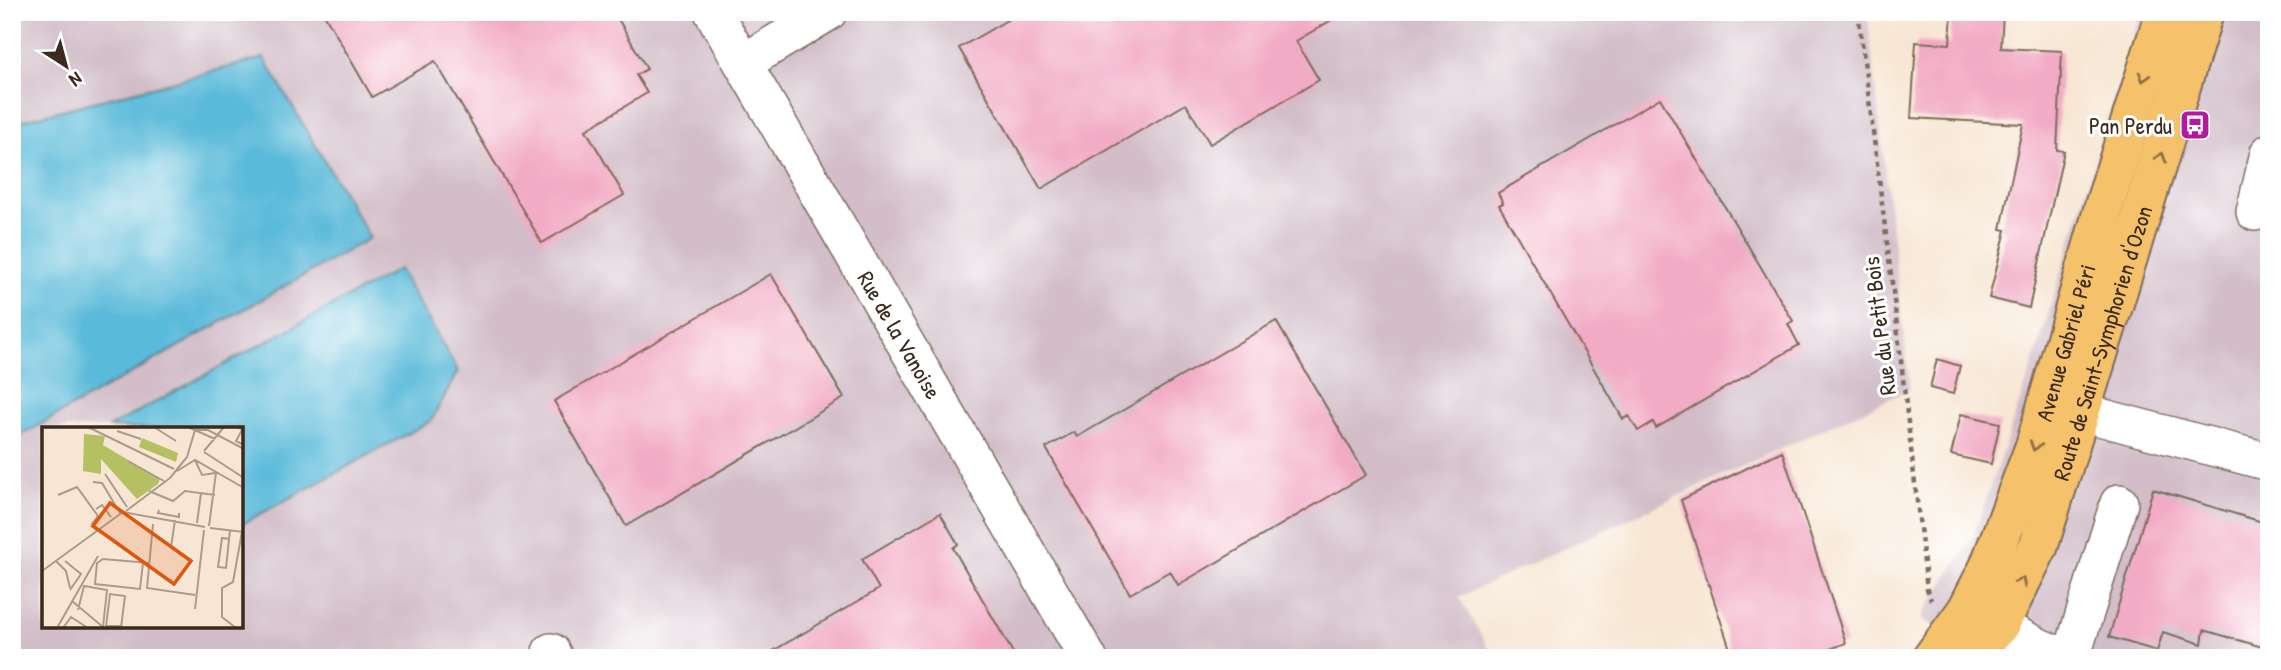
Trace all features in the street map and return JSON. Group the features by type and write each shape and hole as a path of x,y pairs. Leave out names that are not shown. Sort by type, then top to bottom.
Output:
{"main road":[{"name":"Avenue Gabriel Péri","path":"1932,658 1973,629 1998,546 2035,446 2105,203 2165,12"},
{"name":"Route de Saint-Symphorien d'Ozon","path":"1973,629 2039,545 2204,12"},
{"path":"2105,203 2143,214"}],"street":[{"name":"Rue de la Vanoise","path":"713,12 1088,658"},
{"path":"743,63 828,12"},
{"path":"2255,212 2269,153"},
{"path":"2081,412 2269,462"},
{"path":"2071,658 2119,503"},
{"path":"1973,629 2041,648 2066,658"}],"path":[{"name":"Rue du Petit Bois","path":"1858,12 1927,589 1933,606 1973,629"}],"shaded area":[{"path":"12,12 1867,12 1910,389 1459,597 1494,658 12,658"},
{"path":"2141,12 2269,12 2269,658 1979,658 1921,618 1973,537 2033,364"}],"water":[{"path":"264,58 370,238 13,440 12,123"},
{"path":"399,269 458,371 431,421 243,523 243,427 110,427"}],"building":[{"path":"323,12 614,12 647,69 636,75 647,93 586,130 624,195 542,243 435,61 372,97"},
{"path":"1021,12 1345,12 1296,41 1319,80 1210,144 1186,104 1041,189 959,48"},
{"path":"1952,12 2003,12 2001,48 2062,51 2057,150 2064,151 2029,308 1989,298 2006,230 2001,229 2023,124 1911,118 1916,42 1950,44"},
{"path":"1660,98 1793,321 1788,324 1799,345 1656,428 1653,422 1638,431 1629,416 1623,419 1499,205 1503,203 1498,193"},
{"path":"771,274 844,398 626,526 554,401"},
{"path":"1276,321 1366,475 1178,585 1170,571 1130,594 1046,448 1074,432 1077,437"},
{"path":"1937,359 1960,366 1953,394 1930,388"},
{"path":"1961,414 2000,423 1991,464 1951,455"},
{"path":"1782,451 1846,643 1807,658 1733,658 1681,500"},
{"path":"2153,489 2269,524 2269,649 2204,630 2202,644 2163,632 2157,651 2109,637"},
{"path":"940,513 958,544 953,548 1016,658 761,658 879,589 862,559"}],"place":[{"name":"Pan Perdu","path":"2195,125"}]}
